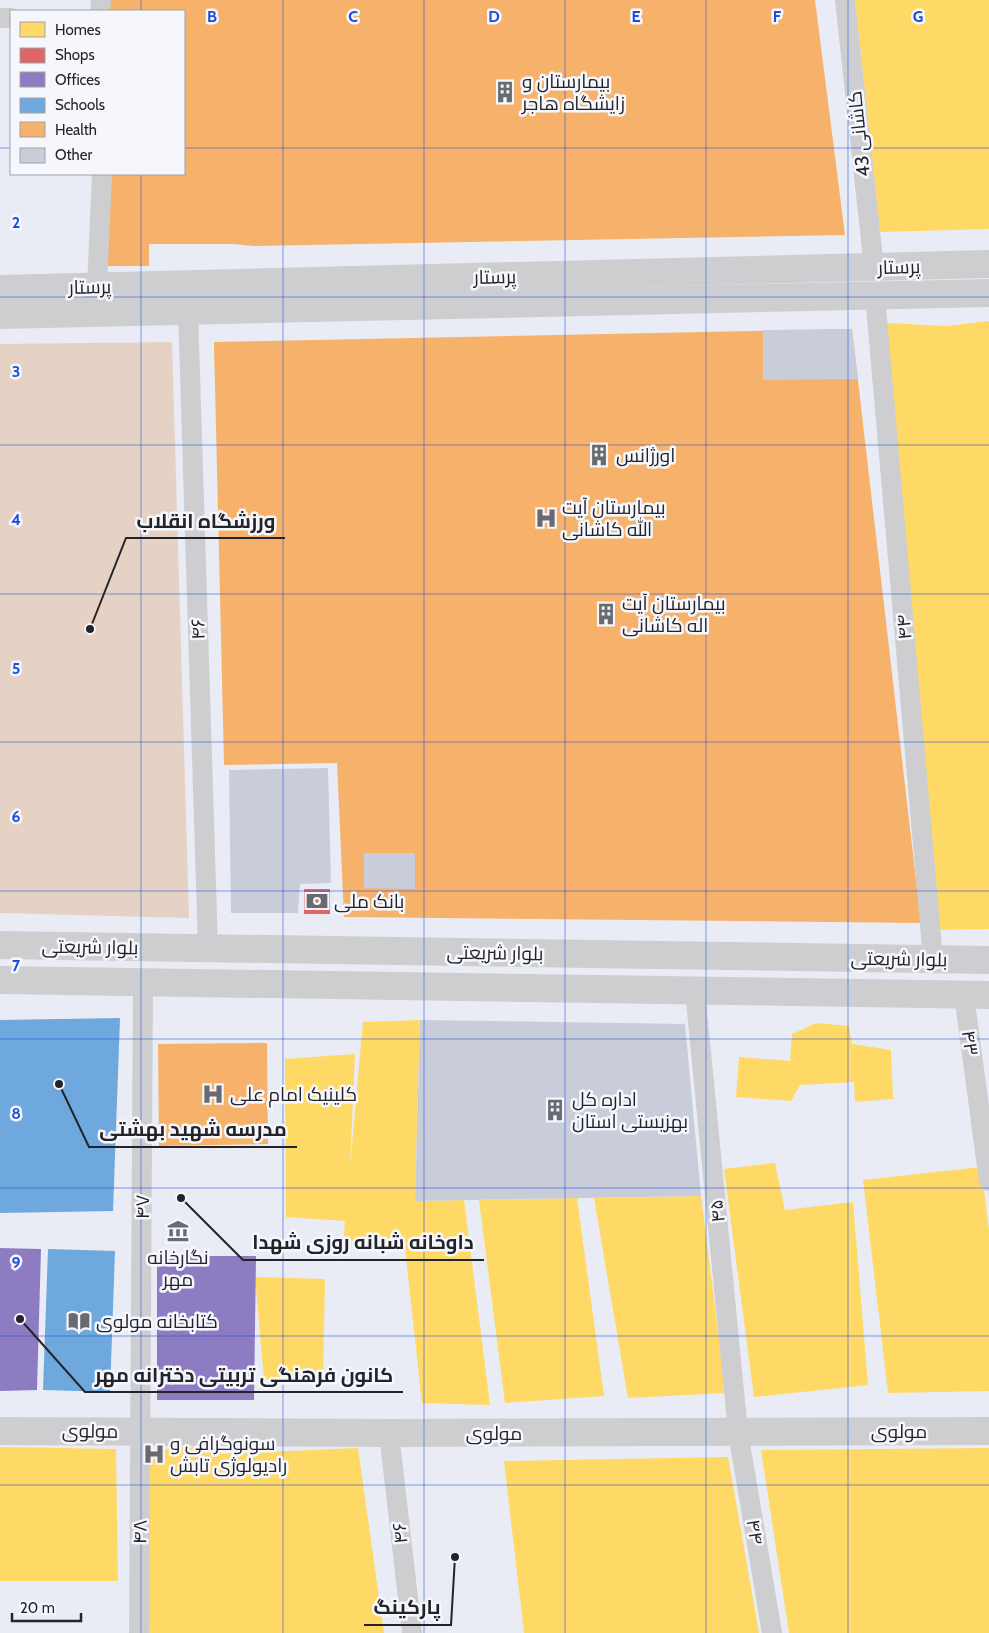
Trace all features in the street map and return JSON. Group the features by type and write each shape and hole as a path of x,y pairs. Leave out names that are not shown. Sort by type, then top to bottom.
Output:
{"main road":[{"name":"پرستار","path":"0,289 989,264"},
{"name":"پرستار","path":"0,316 188,310 989,293"},
{"name":"بلوار شریعتی","path":"0,945 989,960"},
{"name":"بلوار شریعتی","path":"0,980 976,995"},
{"name":"مولوی","path":"0,1431 389,1433 989,1431"}],"street":[{"name":"کاشانی 43","path":"845,0 874,268"},
{"path":"97,287 102,175"},
{"name":"۴۴","path":"875,295 933,959"},
{"name":"۴۶","path":"188,310 208,948"},
{"name":"۴۷","path":"141,1432 143,982"},
{"name":"۴۵","path":"695,990 738,1432"},
{"name":"۴۳","path":"976,995 989,1181"},
{"name":"۴۸","path":"139,1633 141,1432"},
{"name":"۴۴","path":"738,1432 772,1633"},
{"name":"۴۶","path":"389,1433 412,1633"}],"shaded area":[{"path":"172,342 189,918 0,913 0,344"}],"building: Homes":[{"path":"855,0 989,0 989,229 880,232"},
{"path":"989,321 989,929 936,930 886,323 946,326"},
{"path":"296,341 296,370 284,373 285,400 250,402 248,377 215,373 214,342"},
{"path":"376,346 422,389 386,427 363,405 266,508 243,486"},
{"path":"420,1020 415,1201 464,1200 490,1405 422,1403 404,1239 346,1241 344,1234 345,1221 286,1217 285,1059 355,1054 350,1167 363,1022"},
{"path":"816,1023 849,1026 852,1044 891,1050 893,1099 855,1102 854,1082 800,1085 791,1101 736,1097 739,1057 790,1061 792,1034"},
{"path":"473,1117 518,1125 520,1135 539,1134 536,1166 522,1166 520,1177 460,1176 459,1160 442,1158 443,1133 453,1132 452,1123"},
{"path":"775,1163 785,1210 853,1202 868,1385 754,1397 724,1169"},
{"path":"981,1167 989,1230 989,1391 888,1393 863,1180"},
{"path":"701,1196 726,1393 628,1398 594,1198"},
{"path":"577,1198 604,1396 505,1403 479,1200"},
{"path":"255,1277 325,1279 323,1381 264,1379"},
{"path":"222,1445 221,1454 358,1448 384,1633 148,1633 149,1450"},
{"path":"0,1447 116,1449 118,1581 0,1581"},
{"path":"989,1448 989,1633 789,1633 761,1450"},
{"path":"728,1457 759,1633 524,1633 504,1461"}],"building: Shops":[{"path":"660,853 703,854 704,879 690,881 690,907 650,905 650,879 662,879"},
{"name":"بانک ملی","path":"304,889 330,889 330,914 304,914"}],"building: Offices":[{"path":"0,1248 41,1249 37,1390 0,1391"},
{"path":"157,1256 256,1256 254,1400 157,1400"}],"building: Schools":[{"path":"120,1018 113,1211 0,1213 0,1020"},
{"name":"کتابخانه مولوی","path":"48,1249 115,1251 110,1392 43,1390"}],"building: Health":[{"name":"بیمارستان و زایشگاه هاجر","path":"101,0 815,0 845,235 253,246 233,244 149,244 149,266 102,266 102,175 185,175 185,10 100,10"},
{"name":"بیمارستان آیت الله کاشانی","path":"852,329 921,923 344,917 337,763 224,765 214,342"},
{"name":"کلینیک امام علی","path":"267,1043 268,1144 159,1146 158,1044"}],"building: Other":[{"path":"852,329 858,379 763,380 763,330"},
{"path":"328,768 331,883 300,884 298,913 231,913 229,770"},
{"path":"364,853 415,853 415,889 364,888"},
{"name":"اداره کل بهزیستی استان","path":"420,1020 685,1024 701,1196 415,1201"}],"place":[{"name":"بیمارستان و زایشگاه هاجر","path":"505,92"},
{"name":"اورژانس","path":"599,455"},
{"name":"بیمارستان آیت الله کاشانی","path":"546,518"},
{"name":"بیمارستان آیت اله کاشانی","path":"606,614"},
{"name":"ورزشگاه انقلاب","path":"90,629"},
{"name":"بانک ملی","path":"317,901"},
{"name":"مدرسه شهید بهشتی","path":"59,1084"},
{"name":"کلینیک امام علی","path":"213,1094"},
{"name":"اداره کل بهزیستی استان","path":"555,1110"},
{"name":"داوخانه شبانه روزی شهدا","path":"181,1198"},
{"name":"نگارخانه مهر","path":"178,1231"},
{"name":"کانون فرهنگی تربیتی دخترانه مهر","path":"20,1319"},
{"name":"کتابخانه مولوی","path":"79,1321"},
{"name":"سونوگرافی و رادیولوژی تابش","path":"154,1454"},
{"name":"پارکینگ","path":"455,1557"}]}
